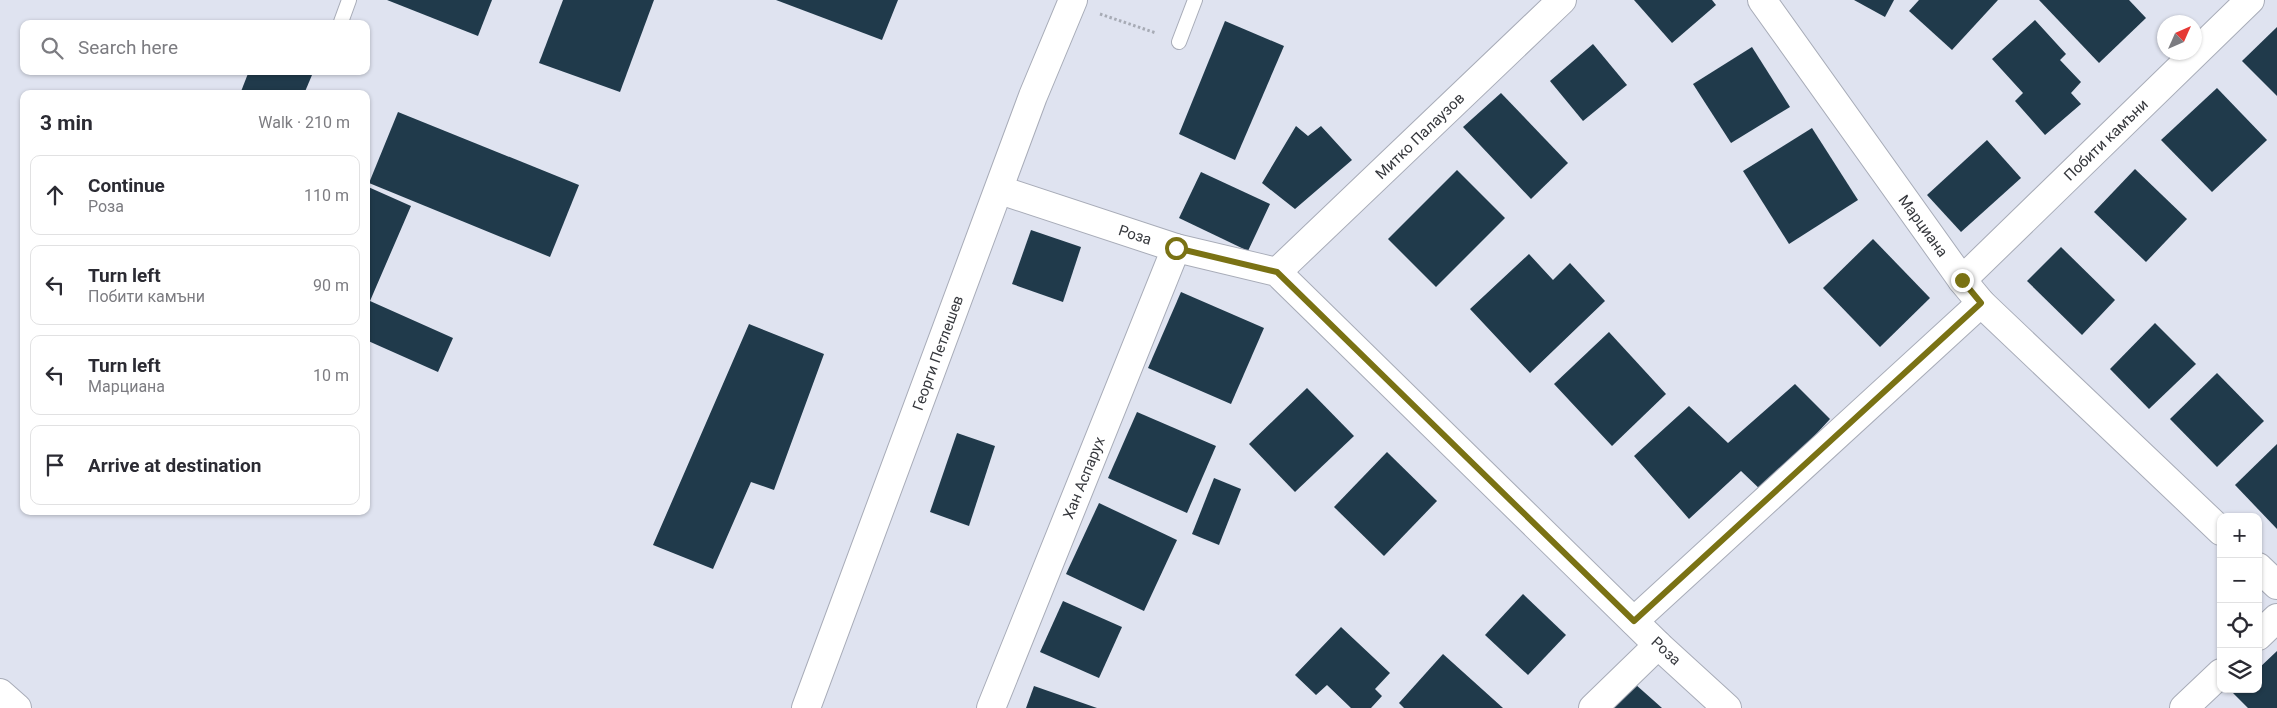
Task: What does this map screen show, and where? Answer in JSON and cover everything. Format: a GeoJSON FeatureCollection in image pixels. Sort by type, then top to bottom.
{"type":"FeatureCollection","features":[{"type":"Feature","properties":{"kind":"street","name":"Митко Палаузов"},"geometry":{"type":"LineString","coordinates":[[1277,272],[1562,0]]}},
{"type":"Feature","properties":{"kind":"street","name":"Марциана"},"geometry":{"type":"LineString","coordinates":[[1762,0],[1962,280],[1981,303],[2217,527]]}},
{"type":"Feature","properties":{"kind":"street","name":"Побити камъни"},"geometry":{"type":"LineString","coordinates":[[1962,280],[2250,0]]}},
{"type":"Feature","properties":{"kind":"street","name":"Георги Петлешев"},"geometry":{"type":"LineString","coordinates":[[806,708],[1000,190],[1033,96],[1072,2]]}},
{"type":"Feature","properties":{"kind":"street","name":"Роза"},"geometry":{"type":"LineString","coordinates":[[1000,190],[1176,248],[1277,272],[1658,645],[1727,708]]}},
{"type":"Feature","properties":{"kind":"street","name":"Хан Аспарух"},"geometry":{"type":"LineString","coordinates":[[991,708],[1176,248]]}},
{"type":"Feature","properties":{"kind":"street"},"geometry":{"type":"LineString","coordinates":[[1634,621],[1981,303]]}},
{"type":"Feature","properties":{"kind":"street"},"geometry":{"type":"LineString","coordinates":[[2262,571],[2277,585]]}},
{"type":"Feature","properties":{"kind":"street"},"geometry":{"type":"LineString","coordinates":[[2262,632],[2277,618]]}},
{"type":"Feature","properties":{"kind":"street"},"geometry":{"type":"LineString","coordinates":[[1594,708],[1658,645]]}},
{"type":"Feature","properties":{"kind":"street"},"geometry":{"type":"LineString","coordinates":[[2184,708],[2217,677]]}},
{"type":"Feature","properties":{"kind":"street"},"geometry":{"type":"LineString","coordinates":[[0,693],[17,708]]}},
{"type":"Feature","properties":{"kind":"lane"},"geometry":{"type":"LineString","coordinates":[[342,20],[349,0]]}},
{"type":"Feature","properties":{"kind":"lane"},"geometry":{"type":"LineString","coordinates":[[1179,42],[1195,0]]}},
{"type":"Feature","properties":{"kind":"path"},"geometry":{"type":"LineString","coordinates":[[1072,2],[1179,42]]}},
{"type":"Feature","properties":{"kind":"building"},"geometry":{"type":"Polygon","coordinates":[[[387,0],[492,0],[478,36],[387,0]]]}},
{"type":"Feature","properties":{"kind":"building"},"geometry":{"type":"Polygon","coordinates":[[[563,0],[654,0],[620,92],[539,63],[563,0]]]}},
{"type":"Feature","properties":{"kind":"building"},"geometry":{"type":"Polygon","coordinates":[[[776,0],[898,0],[882,40],[776,0]]]}},
{"type":"Feature","properties":{"kind":"building"},"geometry":{"type":"Polygon","coordinates":[[[1634,0],[1712,0],[1716,5],[1672,43],[1634,0]]]}},
{"type":"Feature","properties":{"kind":"building"},"geometry":{"type":"Polygon","coordinates":[[[1854,0],[1894,0],[1885,17],[1854,0]]]}},
{"type":"Feature","properties":{"kind":"building"},"geometry":{"type":"Polygon","coordinates":[[[1919,0],[1998,0],[1952,50],[1909,11],[1919,0]]]}},
{"type":"Feature","properties":{"kind":"building"},"geometry":{"type":"Polygon","coordinates":[[[2039,0],[2129,0],[2146,18],[2099,63],[2039,0]]]}},
{"type":"Feature","properties":{"kind":"building"},"geometry":{"type":"Polygon","coordinates":[[[2035,20],[2066,54],[2060,60],[2081,82],[2071,93],[2081,104],[2045,135],[2015,101],[2023,93],[1992,59],[2035,20]]]}},
{"type":"Feature","properties":{"kind":"building"},"geometry":{"type":"Polygon","coordinates":[[[1225,21],[1284,46],[1235,160],[1179,134],[1225,21]]]}},
{"type":"Feature","properties":{"kind":"building"},"geometry":{"type":"Polygon","coordinates":[[[2277,27],[2277,96],[2242,61],[2277,27]]]}},
{"type":"Feature","properties":{"kind":"building"},"geometry":{"type":"Polygon","coordinates":[[[1593,44],[1627,85],[1583,121],[1550,81],[1593,44]]]}},
{"type":"Feature","properties":{"kind":"building"},"geometry":{"type":"Polygon","coordinates":[[[1752,47],[1790,107],[1731,143],[1693,84],[1752,47]]]}},
{"type":"Feature","properties":{"kind":"building"},"geometry":{"type":"Polygon","coordinates":[[[247,75],[312,75],[306,90],[242,90],[247,75]]]}},
{"type":"Feature","properties":{"kind":"building"},"geometry":{"type":"Polygon","coordinates":[[[2217,88],[2267,140],[2212,192],[2161,140],[2217,88]]]}},
{"type":"Feature","properties":{"kind":"building"},"geometry":{"type":"Polygon","coordinates":[[[1501,93],[1568,163],[1531,199],[1463,127],[1501,93]]]}},
{"type":"Feature","properties":{"kind":"building"},"geometry":{"type":"Polygon","coordinates":[[[398,112],[579,185],[550,257],[370,183],[398,112]]]}},
{"type":"Feature","properties":{"kind":"building"},"geometry":{"type":"Polygon","coordinates":[[[1296,126],[1308,136],[1321,126],[1352,160],[1295,209],[1262,183],[1296,126]]]}},
{"type":"Feature","properties":{"kind":"building"},"geometry":{"type":"Polygon","coordinates":[[[1812,128],[1858,200],[1789,244],[1743,171],[1812,128]]]}},
{"type":"Feature","properties":{"kind":"building"},"geometry":{"type":"Polygon","coordinates":[[[1987,140],[2021,178],[1961,232],[1927,195],[1987,140]]]}},
{"type":"Feature","properties":{"kind":"building"},"geometry":{"type":"Polygon","coordinates":[[[2135,169],[2187,219],[2146,262],[2094,212],[2135,169]]]}},
{"type":"Feature","properties":{"kind":"building"},"geometry":{"type":"Polygon","coordinates":[[[1457,170],[1505,218],[1436,287],[1388,239],[1457,170]]]}},
{"type":"Feature","properties":{"kind":"building"},"geometry":{"type":"Polygon","coordinates":[[[1201,172],[1270,204],[1248,251],[1179,218],[1201,172]]]}},
{"type":"Feature","properties":{"kind":"building"},"geometry":{"type":"Polygon","coordinates":[[[370,188],[411,206],[370,301],[370,188]]]}},
{"type":"Feature","properties":{"kind":"building"},"geometry":{"type":"Polygon","coordinates":[[[1031,230],[1081,247],[1063,302],[1012,284],[1031,230]]]}},
{"type":"Feature","properties":{"kind":"building"},"geometry":{"type":"Polygon","coordinates":[[[1873,239],[1930,298],[1880,347],[1823,288],[1873,239]]]}},
{"type":"Feature","properties":{"kind":"building"},"geometry":{"type":"Polygon","coordinates":[[[2061,247],[2115,300],[2082,335],[2027,281],[2061,247]]]}},
{"type":"Feature","properties":{"kind":"building"},"geometry":{"type":"Polygon","coordinates":[[[1529,254],[1553,280],[1570,263],[1605,301],[1530,373],[1470,309],[1529,254]]]}},
{"type":"Feature","properties":{"kind":"building"},"geometry":{"type":"Polygon","coordinates":[[[1181,292],[1264,328],[1231,404],[1148,368],[1181,292]]]}},
{"type":"Feature","properties":{"kind":"building"},"geometry":{"type":"Polygon","coordinates":[[[370,301],[453,338],[438,372],[370,342],[370,301]]]}},
{"type":"Feature","properties":{"kind":"building"},"geometry":{"type":"Polygon","coordinates":[[[2155,323],[2196,364],[2149,409],[2110,369],[2155,323]]]}},
{"type":"Feature","properties":{"kind":"building"},"geometry":{"type":"Polygon","coordinates":[[[749,324],[824,354],[774,490],[751,482],[713,569],[653,545],[749,324]]]}},
{"type":"Feature","properties":{"kind":"building"},"geometry":{"type":"Polygon","coordinates":[[[1609,332],[1666,394],[1612,446],[1554,384],[1609,332]]]}},
{"type":"Feature","properties":{"kind":"building"},"geometry":{"type":"Polygon","coordinates":[[[2217,373],[2264,421],[2217,467],[2170,419],[2217,373]]]}},
{"type":"Feature","properties":{"kind":"building"},"geometry":{"type":"Polygon","coordinates":[[[1795,384],[1830,419],[1763,492],[1741,471],[1689,519],[1634,456],[1689,406],[1728,443],[1795,384]]]}},
{"type":"Feature","properties":{"kind":"building"},"geometry":{"type":"Polygon","coordinates":[[[1307,388],[1354,436],[1295,492],[1249,444],[1307,388]]]}},
{"type":"Feature","properties":{"kind":"building"},"geometry":{"type":"Polygon","coordinates":[[[1137,412],[1216,446],[1187,513],[1108,478],[1137,412]]]}},
{"type":"Feature","properties":{"kind":"building"},"geometry":{"type":"Polygon","coordinates":[[[957,433],[995,446],[969,526],[930,512],[957,433]]]}},
{"type":"Feature","properties":{"kind":"building"},"geometry":{"type":"Polygon","coordinates":[[[2277,444],[2277,529],[2262,513],[2235,485],[2277,444]]]}},
{"type":"Feature","properties":{"kind":"building"},"geometry":{"type":"Polygon","coordinates":[[[1387,452],[1437,501],[1384,556],[1334,507],[1387,452]]]}},
{"type":"Feature","properties":{"kind":"building"},"geometry":{"type":"Polygon","coordinates":[[[1214,478],[1241,489],[1219,545],[1192,534],[1214,478]]]}},
{"type":"Feature","properties":{"kind":"building"},"geometry":{"type":"Polygon","coordinates":[[[1099,503],[1177,540],[1144,611],[1066,574],[1099,503]]]}},
{"type":"Feature","properties":{"kind":"building"},"geometry":{"type":"Polygon","coordinates":[[[1523,594],[1566,635],[1528,675],[1485,635],[1523,594]]]}},
{"type":"Feature","properties":{"kind":"building"},"geometry":{"type":"Polygon","coordinates":[[[1063,601],[1122,627],[1099,678],[1040,652],[1063,601]]]}},
{"type":"Feature","properties":{"kind":"building"},"geometry":{"type":"Polygon","coordinates":[[[1341,627],[1390,673],[1375,689],[1382,696],[1371,708],[1351,708],[1327,685],[1316,695],[1295,675],[1341,627]]]}},
{"type":"Feature","properties":{"kind":"building"},"geometry":{"type":"Polygon","coordinates":[[[2277,651],[2277,708],[2248,708],[2233,693],[2262,693],[2262,665],[2277,651]]]}},
{"type":"Feature","properties":{"kind":"building"},"geometry":{"type":"Polygon","coordinates":[[[1443,654],[1503,708],[1404,708],[1399,703],[1443,654]]]}},
{"type":"Feature","properties":{"kind":"building"},"geometry":{"type":"Polygon","coordinates":[[[1635,684],[1662,708],[1613,708],[1635,684]]]}},
{"type":"Feature","properties":{"kind":"building"},"geometry":{"type":"Polygon","coordinates":[[[1034,686],[1097,708],[1026,708],[1034,686]]]}},
{"type":"Feature","properties":{"kind":"route"},"geometry":{"type":"LineString","coordinates":[[1176,248],[1277,272],[1634,621],[1981,303],[1962,280]]}}]}
